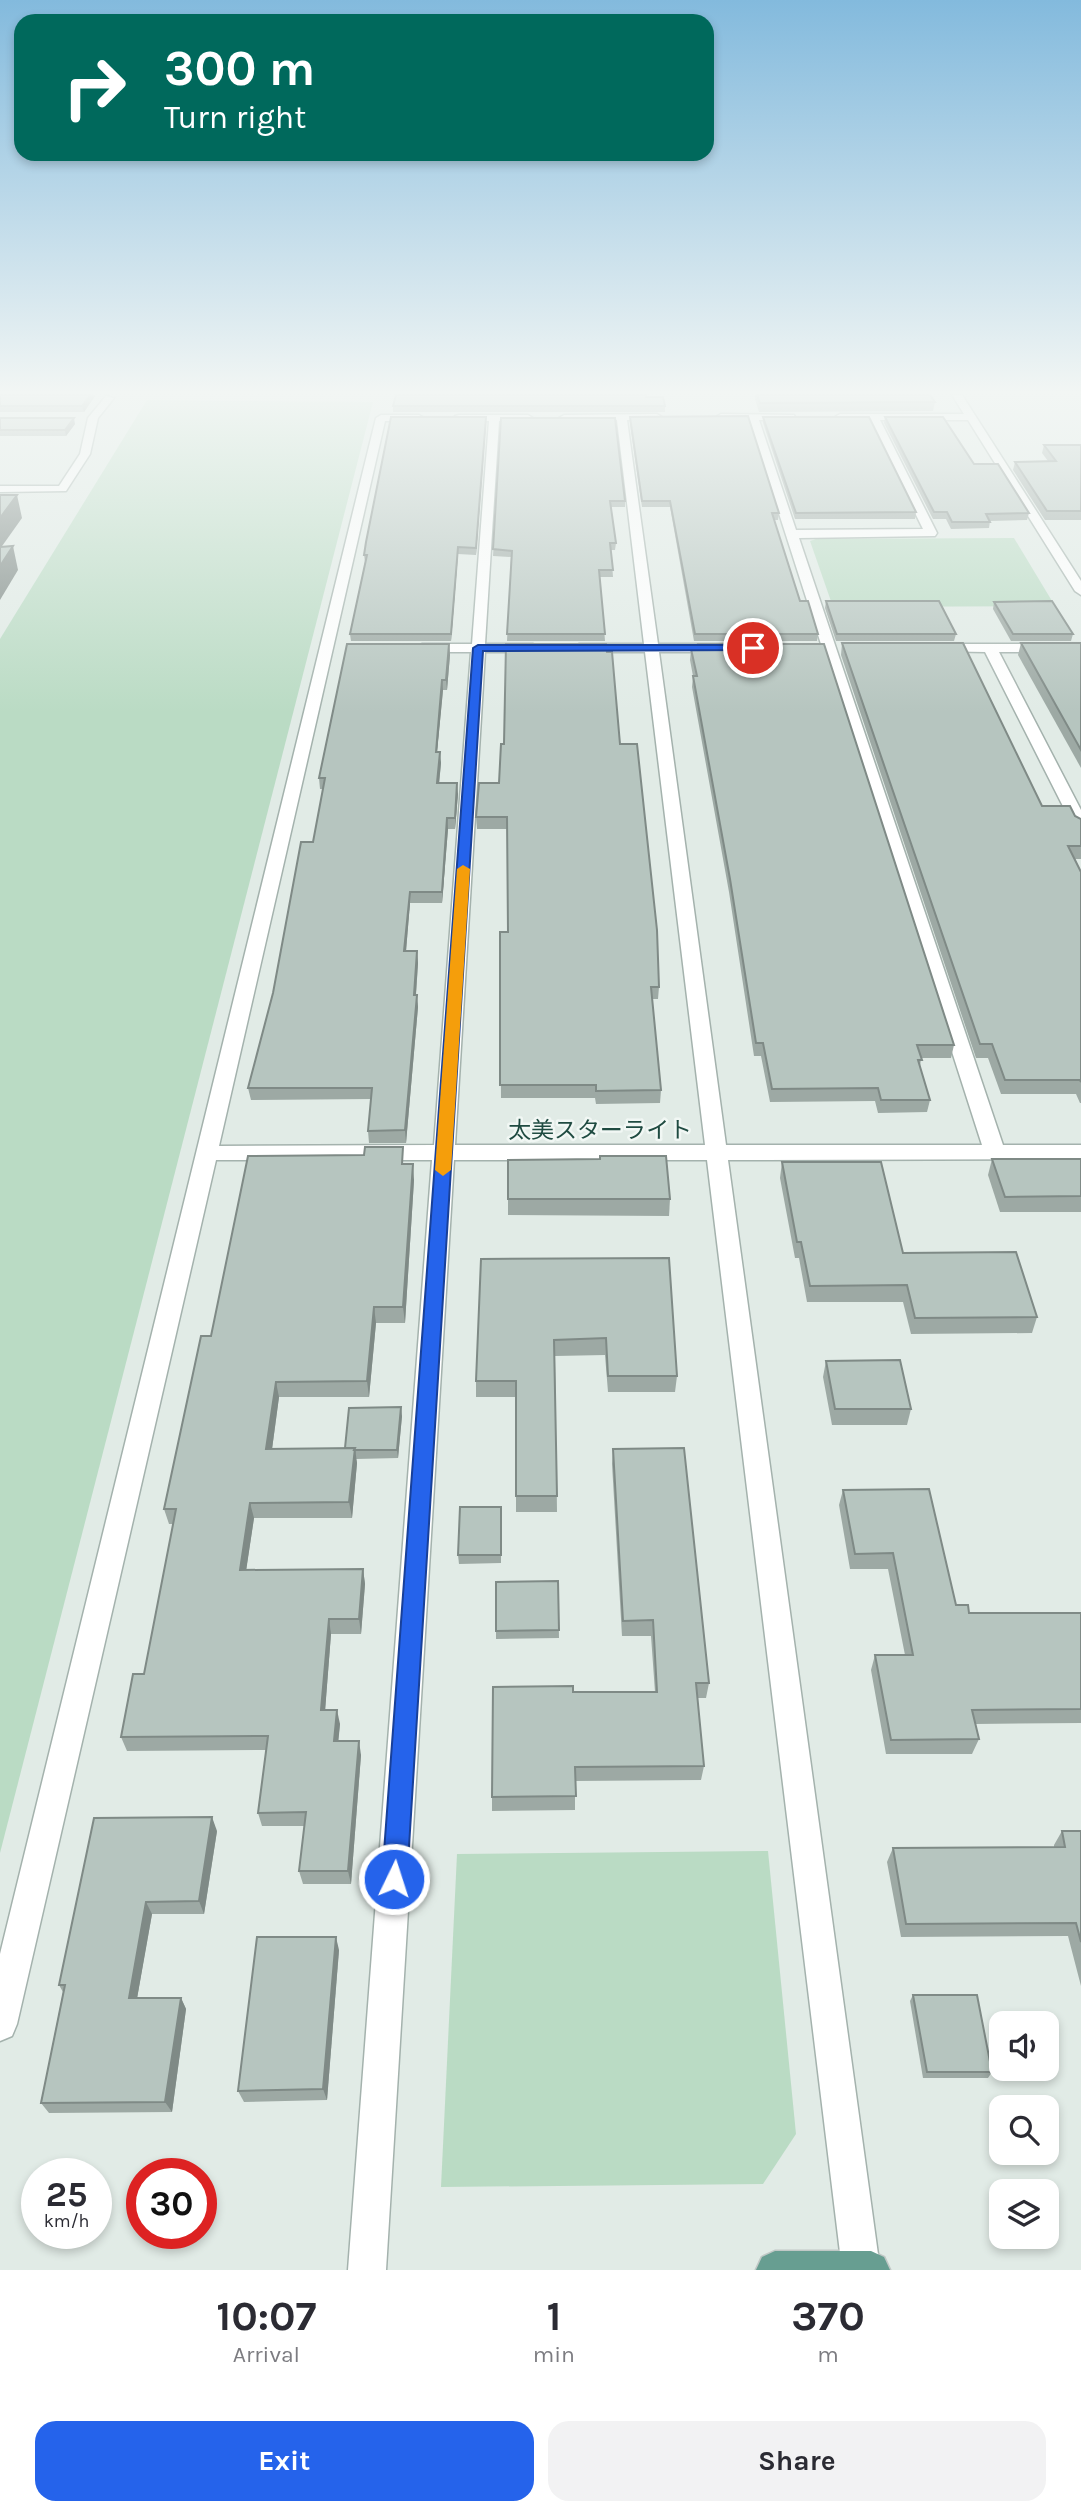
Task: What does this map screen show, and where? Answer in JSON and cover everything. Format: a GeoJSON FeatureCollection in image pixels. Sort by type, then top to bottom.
{"type":"FeatureCollection","features":[{"type":"Feature","properties":{"kind":"main road"},"geometry":{"type":"LineString","coordinates":[[775,2270],[871,2270]]}},
{"type":"Feature","properties":{"kind":"street"},"geometry":{"type":"LineString","coordinates":[[0,2024],[206,1153],[334,648],[364,501]]}},
{"type":"Feature","properties":{"kind":"street"},"geometry":{"type":"LineString","coordinates":[[367,2270],[488,501]]}},
{"type":"Feature","properties":{"kind":"street"},"geometry":{"type":"LineString","coordinates":[[633,501],[861,2269]]}},
{"type":"Feature","properties":{"kind":"street"},"geometry":{"type":"LineString","coordinates":[[781,501],[995,1152]]}},
{"type":"Feature","properties":{"kind":"street"},"geometry":{"type":"LineString","coordinates":[[792,534],[931,533],[915,501]]}},
{"type":"Feature","properties":{"kind":"street"},"geometry":{"type":"LineString","coordinates":[[1024,501],[1081,591]]}},
{"type":"Feature","properties":{"kind":"street"},"geometry":{"type":"LineString","coordinates":[[410,648],[734,648]]}},
{"type":"Feature","properties":{"kind":"street"},"geometry":{"type":"LineString","coordinates":[[923,648],[1081,648]]}},
{"type":"Feature","properties":{"kind":"street"},"geometry":{"type":"LineString","coordinates":[[990,648],[1081,826]]}},
{"type":"Feature","properties":{"kind":"street"},"geometry":{"type":"LineString","coordinates":[[206,1153],[1081,1152]]}},
{"type":"Feature","properties":{"kind":"green space"},"geometry":{"type":"Polygon","coordinates":[[[85,501],[348,501],[0,1853],[0,639],[85,501]]]}},
{"type":"Feature","properties":{"kind":"green space"},"geometry":{"type":"Polygon","coordinates":[[[1014,538],[1055,606],[833,607],[810,541],[816,539],[1014,538]]]}},
{"type":"Feature","properties":{"kind":"green space"},"geometry":{"type":"Polygon","coordinates":[[[768,1851],[796,2134],[763,2184],[441,2187],[457,1854],[768,1851]]]}},
{"type":"Feature","properties":{"kind":"building"},"geometry":{"type":"Polygon","coordinates":[[[0,501],[13,501],[0,518],[0,501]]]}},
{"type":"Feature","properties":{"kind":"building"},"geometry":{"type":"Polygon","coordinates":[[[374,501],[480,501],[476,548],[458,547],[451,634],[350,634],[367,555],[364,555],[374,501]]]}},
{"type":"Feature","properties":{"kind":"building"},"geometry":{"type":"Polygon","coordinates":[[[496,501],[625,501],[610,501],[616,543],[610,543],[613,570],[599,570],[605,634],[507,634],[512,551],[493,549],[496,501]]]}},
{"type":"Feature","properties":{"kind":"building"},"geometry":{"type":"Polygon","coordinates":[[[642,501],[775,501],[779,513],[772,513],[800,601],[808,601],[818,634],[695,634],[670,501],[642,501]]]}},
{"type":"Feature","properties":{"kind":"building"},"geometry":{"type":"Polygon","coordinates":[[[792,501],[911,501],[916,512],[796,513],[792,501]]]}},
{"type":"Feature","properties":{"kind":"building"},"geometry":{"type":"Polygon","coordinates":[[[928,501],[1021,501],[1029,513],[986,514],[990,522],[952,522],[947,512],[934,512],[928,501]]]}},
{"type":"Feature","properties":{"kind":"building"},"geometry":{"type":"Polygon","coordinates":[[[1040,501],[1081,501],[1081,511],[1047,511],[1040,501]]]}},
{"type":"Feature","properties":{"kind":"building"},"geometry":{"type":"Polygon","coordinates":[[[13,546],[0,566],[0,547],[13,546]]]}},
{"type":"Feature","properties":{"kind":"building"},"geometry":{"type":"Polygon","coordinates":[[[826,601],[939,601],[956,634],[837,634],[826,601]]]}},
{"type":"Feature","properties":{"kind":"building"},"geometry":{"type":"Polygon","coordinates":[[[1052,601],[1073,634],[1013,634],[994,602],[1052,601]]]}},
{"type":"Feature","properties":{"kind":"building"},"geometry":{"type":"Polygon","coordinates":[[[842,643],[963,643],[1042,806],[1070,806],[1075,816],[1081,819],[1081,846],[1068,846],[1081,872],[1081,1082],[1005,1080],[992,1044],[980,1044],[842,643]]]}},
{"type":"Feature","properties":{"kind":"building"},"geometry":{"type":"Polygon","coordinates":[[[1021,643],[1081,643],[1081,750],[1021,643]]]}},
{"type":"Feature","properties":{"kind":"building"},"geometry":{"type":"Polygon","coordinates":[[[347,644],[449,644],[446,680],[442,680],[436,752],[440,752],[437,783],[457,783],[455,818],[447,818],[442,892],[410,892],[404,951],[417,951],[414,995],[417,995],[405,1130],[368,1131],[372,1088],[248,1088],[273,993],[301,842],[313,842],[325,778],[319,778],[347,644]]]}},
{"type":"Feature","properties":{"kind":"building"},"geometry":{"type":"Polygon","coordinates":[[[506,644],[606,644],[607,652],[612,652],[620,744],[637,744],[657,930],[659,987],[651,987],[661,1090],[596,1091],[596,1085],[500,1085],[500,932],[508,932],[507,817],[476,817],[479,783],[499,783],[501,744],[504,744],[506,644]]]}},
{"type":"Feature","properties":{"kind":"building"},"geometry":{"type":"Polygon","coordinates":[[[698,644],[824,644],[954,1045],[917,1045],[922,1060],[918,1060],[930,1100],[881,1100],[878,1088],[772,1089],[763,1043],[756,1043],[730,879],[693,676],[697,676],[691,649],[699,649],[698,644]]]}},
{"type":"Feature","properties":{"kind":"building"},"geometry":{"type":"Polygon","coordinates":[[[365,1147],[403,1147],[402,1164],[413,1164],[403,1307],[374,1307],[367,1381],[276,1382],[266,1449],[355,1448],[349,1502],[250,1503],[240,1570],[363,1569],[359,1619],[329,1619],[321,1710],[337,1710],[334,1741],[359,1741],[348,1871],[299,1871],[306,1812],[258,1813],[268,1736],[121,1737],[133,1674],[144,1674],[176,1509],[164,1509],[201,1336],[211,1336],[248,1156],[364,1155],[365,1147]]]}},
{"type":"Feature","properties":{"kind":"building"},"geometry":{"type":"Polygon","coordinates":[[[600,1156],[666,1156],[670,1199],[508,1199],[508,1160],[600,1159],[600,1156]]]}},
{"type":"Feature","properties":{"kind":"building"},"geometry":{"type":"Polygon","coordinates":[[[992,1159],[1081,1159],[1081,1196],[1005,1197],[992,1159]]]}},
{"type":"Feature","properties":{"kind":"building"},"geometry":{"type":"Polygon","coordinates":[[[782,1162],[881,1162],[903,1253],[1016,1252],[1037,1317],[915,1318],[907,1285],[810,1286],[801,1242],[797,1242],[782,1162]]]}},
{"type":"Feature","properties":{"kind":"building"},"geometry":{"type":"Polygon","coordinates":[[[669,1258],[677,1376],[608,1376],[606,1338],[554,1340],[557,1496],[516,1496],[516,1381],[476,1381],[481,1259],[669,1258]]]}},
{"type":"Feature","properties":{"kind":"building"},"geometry":{"type":"Polygon","coordinates":[[[900,1360],[911,1409],[835,1409],[826,1361],[900,1360]]]}},
{"type":"Feature","properties":{"kind":"building"},"geometry":{"type":"Polygon","coordinates":[[[401,1407],[397,1450],[345,1448],[349,1408],[401,1407]]]}},
{"type":"Feature","properties":{"kind":"building"},"geometry":{"type":"Polygon","coordinates":[[[684,1448],[709,1683],[696,1683],[704,1766],[575,1767],[576,1796],[492,1797],[493,1687],[573,1686],[573,1692],[657,1692],[653,1620],[623,1621],[613,1449],[684,1448]]]}},
{"type":"Feature","properties":{"kind":"building"},"geometry":{"type":"Polygon","coordinates":[[[929,1489],[956,1605],[968,1605],[969,1613],[1081,1613],[1081,1709],[972,1710],[979,1739],[891,1740],[875,1655],[913,1655],[893,1553],[855,1554],[843,1490],[929,1489]]]}},
{"type":"Feature","properties":{"kind":"building"},"geometry":{"type":"Polygon","coordinates":[[[460,1507],[501,1507],[501,1555],[458,1555],[460,1507]]]}},
{"type":"Feature","properties":{"kind":"building"},"geometry":{"type":"Polygon","coordinates":[[[558,1581],[559,1630],[496,1631],[496,1582],[558,1581]]]}},
{"type":"Feature","properties":{"kind":"building"},"geometry":{"type":"Polygon","coordinates":[[[212,1817],[199,1901],[146,1902],[129,1998],[181,1998],[165,2102],[41,2103],[65,1985],[59,1985],[94,1818],[212,1817]]]}},
{"type":"Feature","properties":{"kind":"building"},"geometry":{"type":"Polygon","coordinates":[[[1062,1831],[1081,1831],[1081,1942],[1076,1923],[906,1924],[893,1848],[1065,1847],[1062,1831]]]}},
{"type":"Feature","properties":{"kind":"building"},"geometry":{"type":"Polygon","coordinates":[[[257,1937],[336,1937],[323,2089],[238,2091],[257,1937]]]}},
{"type":"Feature","properties":{"kind":"building"},"geometry":{"type":"Polygon","coordinates":[[[913,1995],[977,1995],[989,2057],[989,2072],[927,2072],[913,1995]]]}},
{"type":"Feature","properties":{"kind":"slow traffic"},"geometry":{"type":"LineString","coordinates":[[443,1170],[463,869]]}},
{"type":"Feature","properties":{"kind":"district","name":"太美スターライト"},"geometry":{"type":"Point","coordinates":[600,1130]}},
{"type":"Feature","properties":{"kind":"route"},"geometry":{"type":"LineString","coordinates":[[394,1879],[478,648],[753,648]]}}]}
